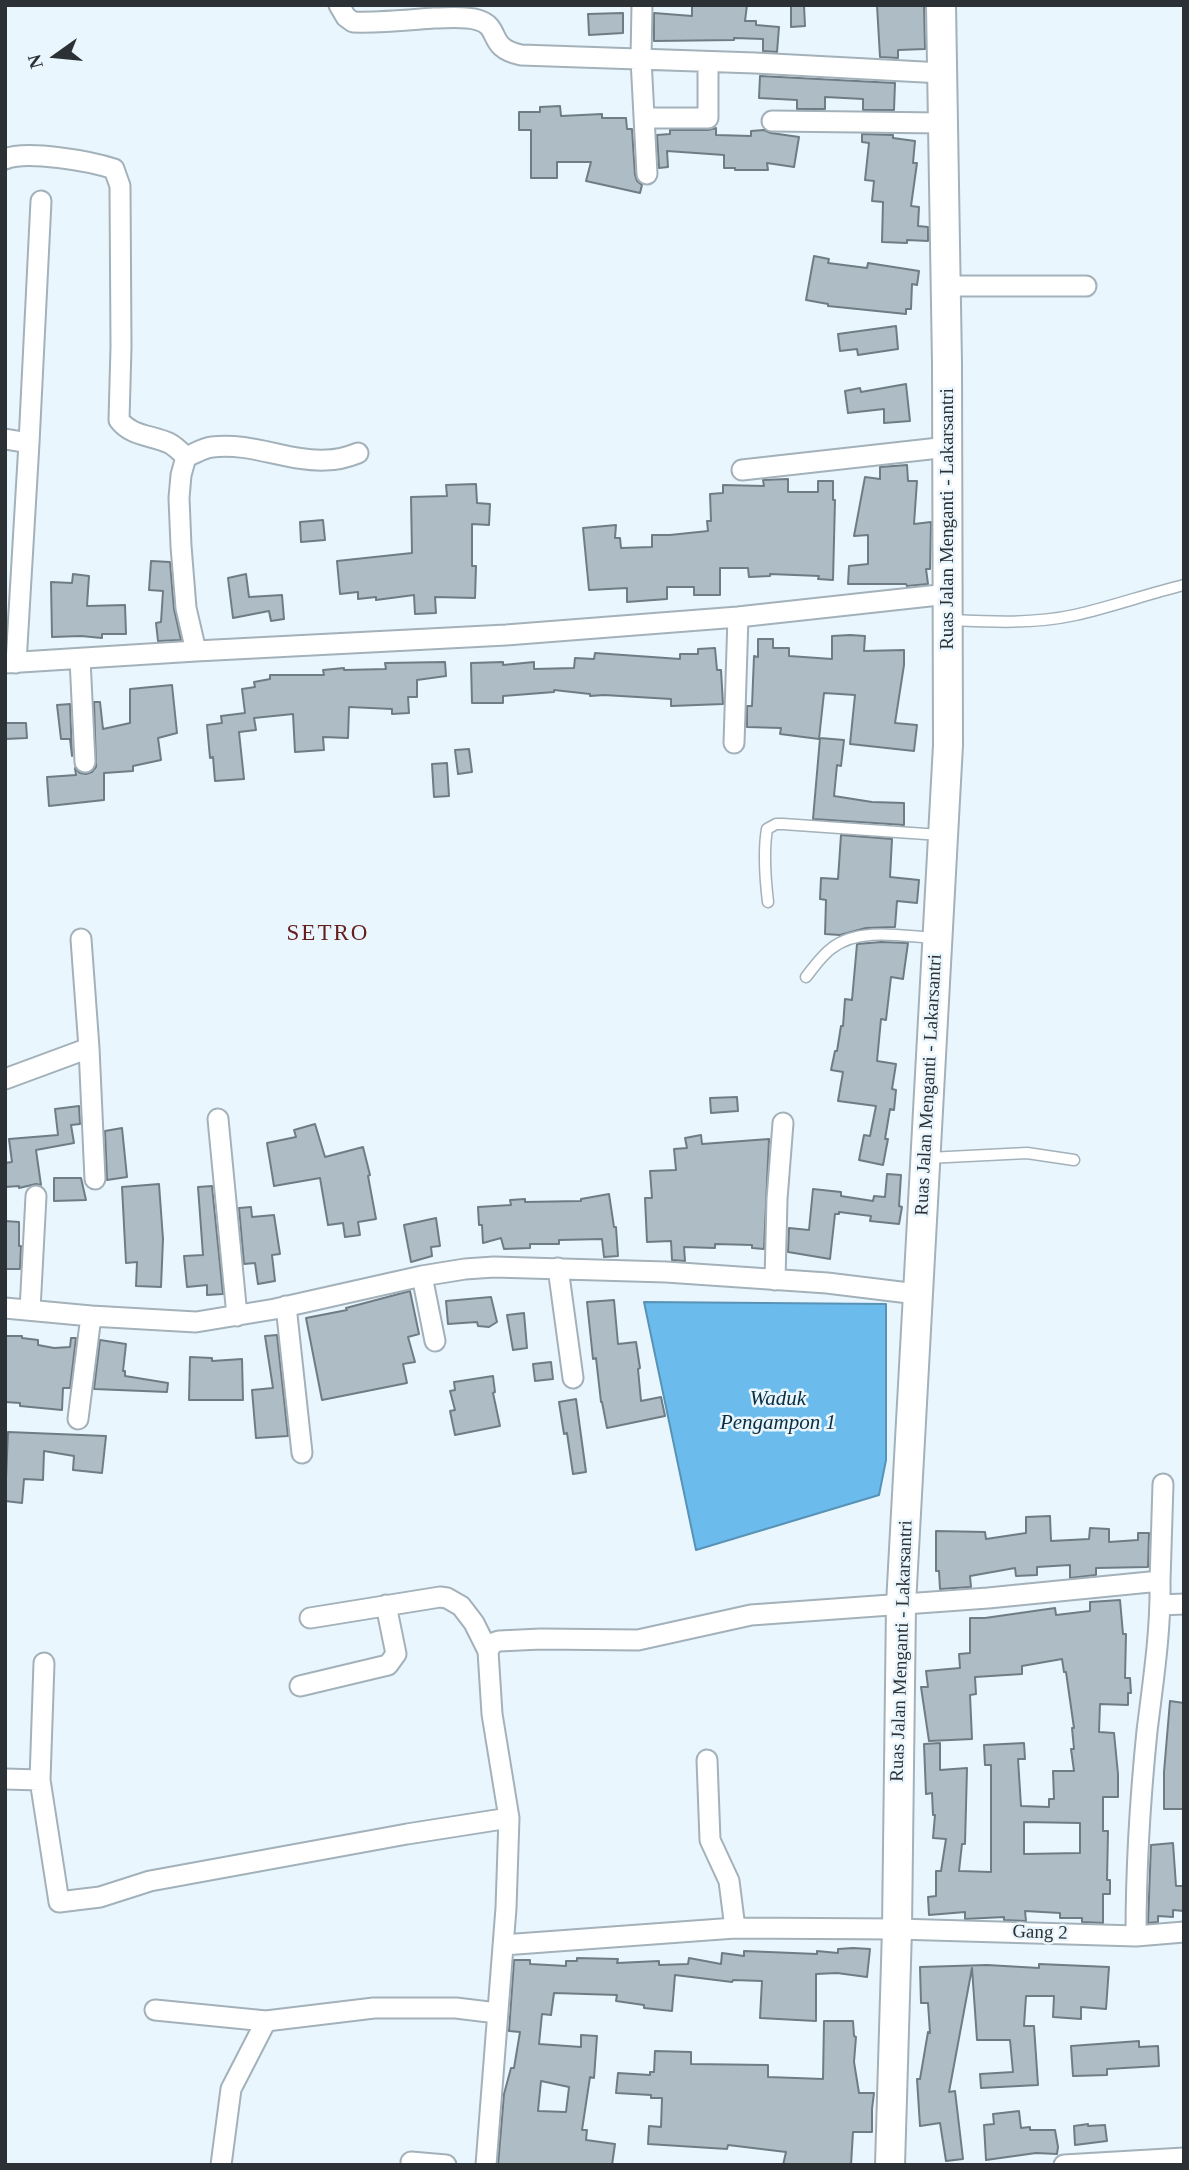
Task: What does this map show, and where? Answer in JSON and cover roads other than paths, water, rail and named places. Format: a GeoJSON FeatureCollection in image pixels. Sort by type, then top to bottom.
{"type":"FeatureCollection","features":[{"type":"Feature","properties":{"kind":"main road","name":"Ruas Jalan Menganti - Lakarsantri"},"geometry":{"type":"LineString","coordinates":[[890,2165],[897,1929],[901,1604],[948,745],[948,447],[941,5]]}},
{"type":"Feature","properties":{"kind":"street"},"geometry":{"type":"LineString","coordinates":[[339,5],[345,17],[353,22],[462,17],[480,20],[489,26],[499,46],[507,52],[521,55],[942,73]]}},
{"type":"Feature","properties":{"kind":"street"},"geometry":{"type":"LineString","coordinates":[[642,5],[641,59],[647,174]]}},
{"type":"Feature","properties":{"kind":"street"},"geometry":{"type":"LineString","coordinates":[[645,118],[708,118],[708,61]]}},
{"type":"Feature","properties":{"kind":"street"},"geometry":{"type":"LineString","coordinates":[[772,121],[943,123]]}},
{"type":"Feature","properties":{"kind":"street"},"geometry":{"type":"LineString","coordinates":[[5,159],[19,155],[45,156],[100,164],[114,169],[120,186],[119,419],[125,428],[171,444],[186,457]]}},
{"type":"Feature","properties":{"kind":"street"},"geometry":{"type":"LineString","coordinates":[[41,201],[29,443],[10,663],[506,635],[738,617],[948,607]]}},
{"type":"Feature","properties":{"kind":"street"},"geometry":{"type":"LineString","coordinates":[[946,286],[1086,286]]}},
{"type":"Feature","properties":{"kind":"street"},"geometry":{"type":"LineString","coordinates":[[5,439],[29,443]]}},
{"type":"Feature","properties":{"kind":"street"},"geometry":{"type":"LineString","coordinates":[[186,457],[208,447],[224,446],[255,448],[306,459],[325,460],[358,453]]}},
{"type":"Feature","properties":{"kind":"street"},"geometry":{"type":"LineString","coordinates":[[743,470],[948,447]]}},
{"type":"Feature","properties":{"kind":"street"},"geometry":{"type":"LineString","coordinates":[[186,457],[179,498],[181,546],[186,608],[196,651]]}},
{"type":"Feature","properties":{"kind":"street"},"geometry":{"type":"LineString","coordinates":[[734,743],[738,617]]}},
{"type":"Feature","properties":{"kind":"street"},"geometry":{"type":"LineString","coordinates":[[80,659],[85,762]]}},
{"type":"Feature","properties":{"kind":"street"},"geometry":{"type":"LineString","coordinates":[[81,939],[95,1179]]}},
{"type":"Feature","properties":{"kind":"street"},"geometry":{"type":"LineString","coordinates":[[5,1079],[89,1048]]}},
{"type":"Feature","properties":{"kind":"street"},"geometry":{"type":"LineString","coordinates":[[218,1119],[237,1316]]}},
{"type":"Feature","properties":{"kind":"street"},"geometry":{"type":"LineString","coordinates":[[775,1280],[777,1199],[783,1123]]}},
{"type":"Feature","properties":{"kind":"street"},"geometry":{"type":"LineString","coordinates":[[30,1310],[36,1196]]}},
{"type":"Feature","properties":{"kind":"street"},"geometry":{"type":"LineString","coordinates":[[5,1308],[195,1322],[237,1316],[422,1276],[494,1267],[666,1272],[827,1283],[917,1294]]}},
{"type":"Feature","properties":{"kind":"street"},"geometry":{"type":"LineString","coordinates":[[558,1269],[573,1378]]}},
{"type":"Feature","properties":{"kind":"street"},"geometry":{"type":"LineString","coordinates":[[422,1276],[435,1341]]}},
{"type":"Feature","properties":{"kind":"street"},"geometry":{"type":"LineString","coordinates":[[286,1306],[302,1453]]}},
{"type":"Feature","properties":{"kind":"street"},"geometry":{"type":"LineString","coordinates":[[78,1419],[91,1316]]}},
{"type":"Feature","properties":{"kind":"street"},"geometry":{"type":"LineString","coordinates":[[1136,1936],[1138,1817],[1160,1605],[1163,1484]]}},
{"type":"Feature","properties":{"kind":"street"},"geometry":{"type":"LineString","coordinates":[[488,1651],[492,1643],[499,1641],[638,1640],[751,1615],[988,1598],[1160,1581]]}},
{"type":"Feature","properties":{"kind":"street"},"geometry":{"type":"LineString","coordinates":[[310,1618],[434,1597],[447,1598],[461,1606],[474,1623],[488,1651],[492,1714],[509,1818],[503,1944],[486,2165]]}},
{"type":"Feature","properties":{"kind":"street"},"geometry":{"type":"LineString","coordinates":[[1160,1605],[1184,1604]]}},
{"type":"Feature","properties":{"kind":"street"},"geometry":{"type":"LineString","coordinates":[[300,1686],[387,1665],[396,1654],[386,1605]]}},
{"type":"Feature","properties":{"kind":"street"},"geometry":{"type":"LineString","coordinates":[[44,1663],[40,1780],[59,1902],[100,1897],[150,1881],[509,1818]]}},
{"type":"Feature","properties":{"kind":"street"},"geometry":{"type":"LineString","coordinates":[[707,1760],[710,1840],[729,1881],[735,1928]]}},
{"type":"Feature","properties":{"kind":"street"},"geometry":{"type":"LineString","coordinates":[[5,1779],[40,1780]]}},
{"type":"Feature","properties":{"kind":"street","name":"Gang 2"},"geometry":{"type":"LineString","coordinates":[[503,1944],[735,1928],[897,1929],[1136,1936],[1184,1933]]}},
{"type":"Feature","properties":{"kind":"street"},"geometry":{"type":"LineString","coordinates":[[155,2010],[266,2021],[374,2008],[456,2008],[497,2013]]}},
{"type":"Feature","properties":{"kind":"street"},"geometry":{"type":"LineString","coordinates":[[222,2165],[231,2090],[266,2021]]}},
{"type":"Feature","properties":{"kind":"street"},"geometry":{"type":"LineString","coordinates":[[1064,2165],[1184,2158]]}},
{"type":"Feature","properties":{"kind":"street"},"geometry":{"type":"LineString","coordinates":[[411,2162],[446,2165]]}},
{"type":"Feature","properties":{"kind":"lane"},"geometry":{"type":"LineString","coordinates":[[948,607],[1002,623],[1041,620],[1074,615],[1184,586]]}},
{"type":"Feature","properties":{"kind":"lane"},"geometry":{"type":"LineString","coordinates":[[768,902],[765,844],[767,829],[776,824],[944,835]]}},
{"type":"Feature","properties":{"kind":"lane"},"geometry":{"type":"LineString","coordinates":[[806,977],[830,948],[845,940],[883,935],[937,938]]}},
{"type":"Feature","properties":{"kind":"lane"},"geometry":{"type":"LineString","coordinates":[[925,1158],[1027,1153],[1074,1160]]}},
{"type":"Feature","properties":{"kind":"water","name":"Waduk Pengampon 1"},"geometry":{"type":"Polygon","coordinates":[[[644,1302],[886,1304],[886,1460],[879,1495],[696,1550],[644,1302]]]}},
{"type":"Feature","properties":{"kind":"district","name":"SETRO"},"geometry":{"type":"Point","coordinates":[328,934]}}]}
